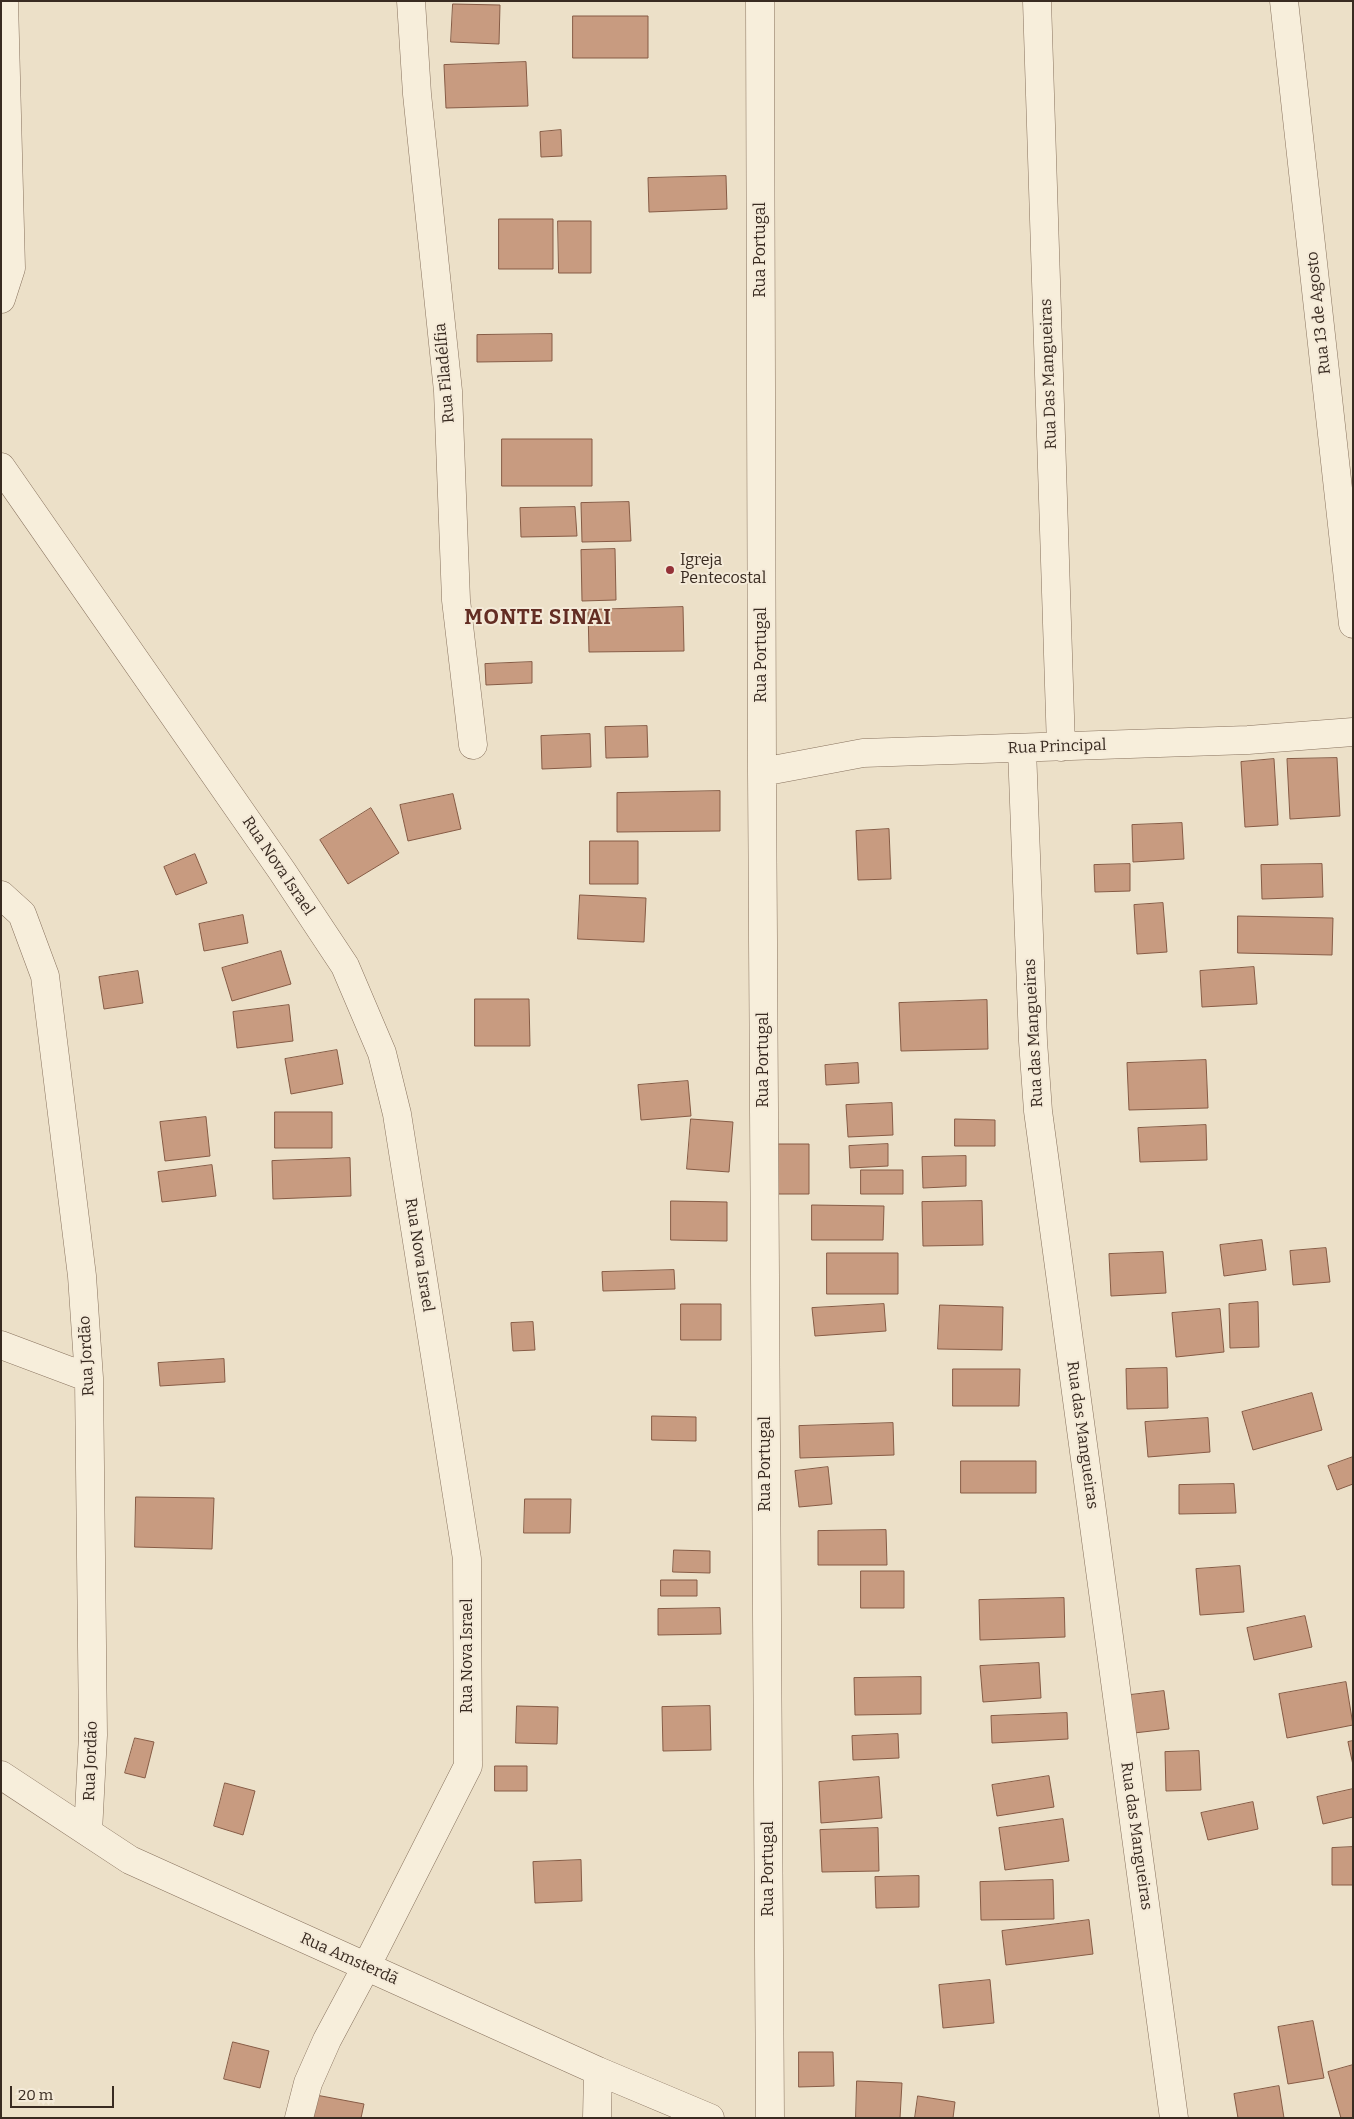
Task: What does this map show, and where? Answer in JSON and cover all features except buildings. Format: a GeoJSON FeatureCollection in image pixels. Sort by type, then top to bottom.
{"type":"FeatureCollection","features":[{"type":"Feature","properties":{"kind":"street"},"geometry":{"type":"LineString","coordinates":[[1,299],[11,268],[4,1]]}},
{"type":"Feature","properties":{"kind":"street","name":"Rua Filadélfia"},"geometry":{"type":"LineString","coordinates":[[411,1],[418,94],[448,391],[456,600],[473,745]]}},
{"type":"Feature","properties":{"kind":"street","name":"Rua Portugal"},"geometry":{"type":"LineString","coordinates":[[760,1],[762,772],[770,2118]]}},
{"type":"Feature","properties":{"kind":"street","name":"Rua Das Mangueiras"},"geometry":{"type":"LineString","coordinates":[[1037,1],[1061,747]]}},
{"type":"Feature","properties":{"kind":"street","name":"Rua 13 de Agosto"},"geometry":{"type":"LineString","coordinates":[[1284,1],[1353,624]]}},
{"type":"Feature","properties":{"kind":"street","name":"Rua Nova Israel"},"geometry":{"type":"LineString","coordinates":[[1,468],[282,871],[340,958],[382,1053],[397,1114],[468,1559],[468,1766],[327,2040],[308,2083],[299,2118]]}},
{"type":"Feature","properties":{"kind":"street","name":"Rua Principal"},"geometry":{"type":"LineString","coordinates":[[762,772],[864,753],[1248,740],[1353,732]]}},
{"type":"Feature","properties":{"kind":"street","name":"Rua das Mangueiras"},"geometry":{"type":"LineString","coordinates":[[1022,749],[1033,1041],[1038,1111],[1174,2118]]}},
{"type":"Feature","properties":{"kind":"street","name":"Rua Jordão"},"geometry":{"type":"LineString","coordinates":[[1,895],[22,914],[45,976],[82,1276],[89,1378],[92,1735],[88,1832]]}},
{"type":"Feature","properties":{"kind":"street"},"geometry":{"type":"LineString","coordinates":[[1,1345],[89,1378]]}},
{"type":"Feature","properties":{"kind":"street","name":"Rua Amsterdã"},"geometry":{"type":"LineString","coordinates":[[1,1775],[130,1860],[366,1967],[710,2118]]}},
{"type":"Feature","properties":{"kind":"street"},"geometry":{"type":"LineString","coordinates":[[598,2070],[598,2118]]}},
{"type":"Feature","properties":{"kind":"place","name":"Igreja Pentecostal"},"geometry":{"type":"Point","coordinates":[670,570]}},
{"type":"Feature","properties":{"kind":"district","name":"MONTE SINAI"},"geometry":{"type":"Point","coordinates":[538,618]}}]}
